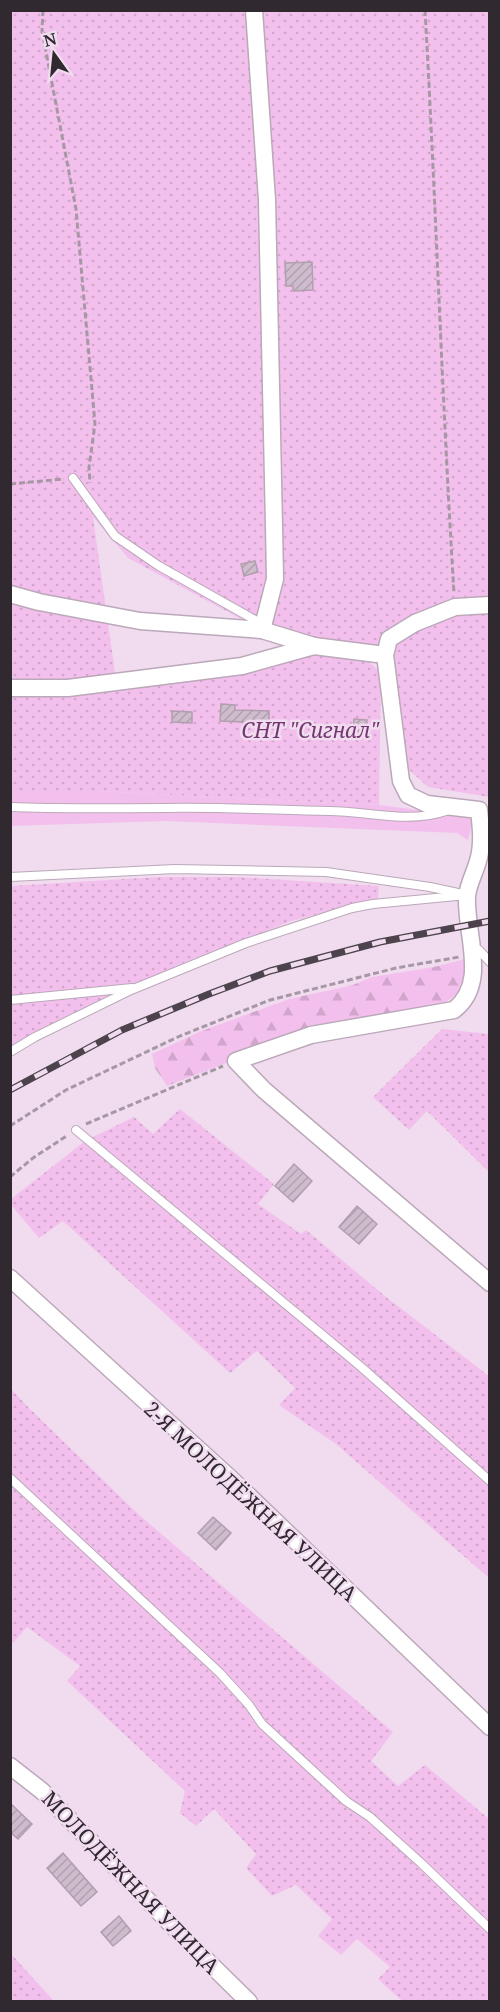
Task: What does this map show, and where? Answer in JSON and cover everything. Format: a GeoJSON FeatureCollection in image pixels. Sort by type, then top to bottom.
{"type":"FeatureCollection","features":[{"type":"Feature","properties":{"kind":"street"},"geometry":{"type":"LineString","coordinates":[[254,10],[267,200],[275,579],[262,630]]}},
{"type":"Feature","properties":{"kind":"street"},"geometry":{"type":"LineString","coordinates":[[10,594],[39,602],[140,621],[262,630],[314,646],[385,655]]}},
{"type":"Feature","properties":{"kind":"street"},"geometry":{"type":"LineString","coordinates":[[489,605],[455,607],[415,623],[389,639],[385,655],[401,781],[408,795],[427,804],[484,811],[479,860],[467,895],[475,948],[474,974],[463,1003],[454,1010],[311,1035],[236,1061],[264,1089],[489,1283]]}},
{"type":"Feature","properties":{"kind":"street"},"geometry":{"type":"LineString","coordinates":[[10,688],[68,688],[242,666],[314,646]]}},
{"type":"Feature","properties":{"kind":"street","name":"2-Я МОЛОДЁЖНАЯ УЛИЦА"},"geometry":{"type":"LineString","coordinates":[[10,1278],[231,1479],[489,1727]]}},
{"type":"Feature","properties":{"kind":"street","name":"МОЛОДЁЖНАЯ УЛИЦА"},"geometry":{"type":"LineString","coordinates":[[10,1766],[42,1791],[191,1945],[249,2001]]}},
{"type":"Feature","properties":{"kind":"lane"},"geometry":{"type":"LineString","coordinates":[[73,478],[116,536],[159,566],[255,620],[262,630]]}},
{"type":"Feature","properties":{"kind":"lane"},"geometry":{"type":"LineString","coordinates":[[10,807],[77,810],[167,808],[336,811],[401,818],[435,815],[455,807]]}},
{"type":"Feature","properties":{"kind":"lane"},"geometry":{"type":"LineString","coordinates":[[10,877],[175,869],[326,872],[430,887],[467,895]]}},
{"type":"Feature","properties":{"kind":"lane"},"geometry":{"type":"LineString","coordinates":[[10,1052],[35,1037],[139,987],[246,943],[352,908],[467,895]]}},
{"type":"Feature","properties":{"kind":"lane"},"geometry":{"type":"LineString","coordinates":[[475,948],[489,962]]}},
{"type":"Feature","properties":{"kind":"lane"},"geometry":{"type":"LineString","coordinates":[[10,1000],[139,987]]}},
{"type":"Feature","properties":{"kind":"lane"},"geometry":{"type":"LineString","coordinates":[[76,1130],[360,1366],[489,1481]]}},
{"type":"Feature","properties":{"kind":"lane"},"geometry":{"type":"LineString","coordinates":[[10,1478],[220,1673],[249,1705],[262,1724],[346,1801],[370,1817],[489,1929]]}},
{"type":"Feature","properties":{"kind":"path"},"geometry":{"type":"LineString","coordinates":[[42,10],[44,42],[76,209],[95,424],[89,466],[91,503]]}},
{"type":"Feature","properties":{"kind":"path"},"geometry":{"type":"LineString","coordinates":[[426,10],[442,404],[455,607]]}},
{"type":"Feature","properties":{"kind":"path"},"geometry":{"type":"LineString","coordinates":[[10,483],[73,478]]}},
{"type":"Feature","properties":{"kind":"path"},"geometry":{"type":"LineString","coordinates":[[10,1126],[66,1090],[180,1036],[270,1000],[396,968],[454,960],[475,948]]}},
{"type":"Feature","properties":{"kind":"path"},"geometry":{"type":"LineString","coordinates":[[10,1177],[33,1158],[89,1121],[236,1061]]}},
{"type":"Feature","properties":{"kind":"green space"},"geometry":{"type":"Polygon","coordinates":[[[11,11],[489,11],[489,797],[428,787],[406,767],[393,648],[320,643],[252,625],[128,558],[93,517],[115,673],[70,679],[11,682],[11,11]]]}},
{"type":"Feature","properties":{"kind":"green space","name":"СНТ \"Сигнал\""},"geometry":{"type":"Polygon","coordinates":[[[313,656],[364,658],[381,672],[379,805],[96,791],[11,791],[10,694],[255,672],[313,656]]]}},
{"type":"Feature","properties":{"kind":"green space"},"geometry":{"type":"Polygon","coordinates":[[[10,791],[96,791],[379,805],[474,817],[468,840],[457,833],[166,821],[11,826],[10,791]]]}},
{"type":"Feature","properties":{"kind":"green space"},"geometry":{"type":"Polygon","coordinates":[[[158,877],[238,877],[379,886],[378,899],[292,921],[185,962],[97,1002],[11,1046],[11,886],[158,877]]]}},
{"type":"Feature","properties":{"kind":"green space"},"geometry":{"type":"Polygon","coordinates":[[[465,959],[464,986],[458,994],[444,1003],[264,1048],[167,1086],[155,1068],[152,1054],[199,1032],[289,999],[353,985],[372,977],[434,967],[465,959]]]}},
{"type":"Feature","properties":{"kind":"green space"},"geometry":{"type":"Polygon","coordinates":[[[442,1029],[489,1034],[489,1172],[427,1111],[409,1130],[373,1097],[442,1029]]]}},
{"type":"Feature","properties":{"kind":"green space"},"geometry":{"type":"Polygon","coordinates":[[[180,1109],[274,1184],[258,1204],[301,1234],[306,1230],[386,1297],[489,1376],[489,1578],[336,1444],[279,1405],[295,1388],[257,1351],[230,1373],[63,1221],[39,1238],[11,1205],[11,1199],[85,1141],[134,1117],[153,1134],[180,1109]]]}},
{"type":"Feature","properties":{"kind":"green space"},"geometry":{"type":"Polygon","coordinates":[[[10,1388],[138,1514],[393,1732],[371,1761],[398,1786],[425,1765],[489,1819],[489,2001],[402,2001],[378,1979],[390,1967],[357,1939],[341,1955],[318,1936],[332,1919],[296,1885],[272,1896],[246,1868],[256,1854],[214,1809],[196,1826],[180,1813],[185,1791],[67,1681],[80,1666],[27,1627],[13,1643],[11,1640],[10,1388]]]}},
{"type":"Feature","properties":{"kind":"green space"},"geometry":{"type":"Polygon","coordinates":[[[11,1954],[54,2001],[11,2001],[11,1954]]]}},
{"type":"Feature","properties":{"kind":"building"},"geometry":{"type":"Polygon","coordinates":[[[312,262],[313,290],[293,291],[293,286],[286,286],[285,263],[312,262]]]}},
{"type":"Feature","properties":{"kind":"building"},"geometry":{"type":"Polygon","coordinates":[[[255,561],[258,572],[244,576],[241,564],[255,561]]]}},
{"type":"Feature","properties":{"kind":"building"},"geometry":{"type":"Polygon","coordinates":[[[221,704],[235,705],[235,710],[269,711],[269,723],[220,721],[221,704]]]}},
{"type":"Feature","properties":{"kind":"building"},"geometry":{"type":"Polygon","coordinates":[[[172,711],[192,712],[192,723],[172,722],[172,711]]]}},
{"type":"Feature","properties":{"kind":"building"},"geometry":{"type":"Polygon","coordinates":[[[354,719],[367,720],[366,733],[353,731],[354,719]]]}},
{"type":"Feature","properties":{"kind":"building"},"geometry":{"type":"Polygon","coordinates":[[[294,1164],[312,1181],[293,1202],[275,1186],[294,1164]]]}},
{"type":"Feature","properties":{"kind":"building"},"geometry":{"type":"Polygon","coordinates":[[[357,1206],[377,1224],[359,1244],[339,1227],[357,1206]]]}},
{"type":"Feature","properties":{"kind":"building"},"geometry":{"type":"Polygon","coordinates":[[[213,1517],[231,1533],[216,1550],[198,1533],[213,1517]]]}},
{"type":"Feature","properties":{"kind":"building"},"geometry":{"type":"Polygon","coordinates":[[[10,1803],[32,1824],[18,1839],[10,1832],[10,1803]]]}},
{"type":"Feature","properties":{"kind":"building"},"geometry":{"type":"Polygon","coordinates":[[[63,1853],[97,1892],[81,1906],[47,1868],[63,1853]]]}},
{"type":"Feature","properties":{"kind":"building"},"geometry":{"type":"Polygon","coordinates":[[[119,1916],[131,1931],[113,1946],[101,1932],[119,1916]]]}},
{"type":"Feature","properties":{"kind":"railway"},"geometry":{"type":"LineString","coordinates":[[10,1090],[122,1030],[270,971],[380,942],[490,921]]}}]}
